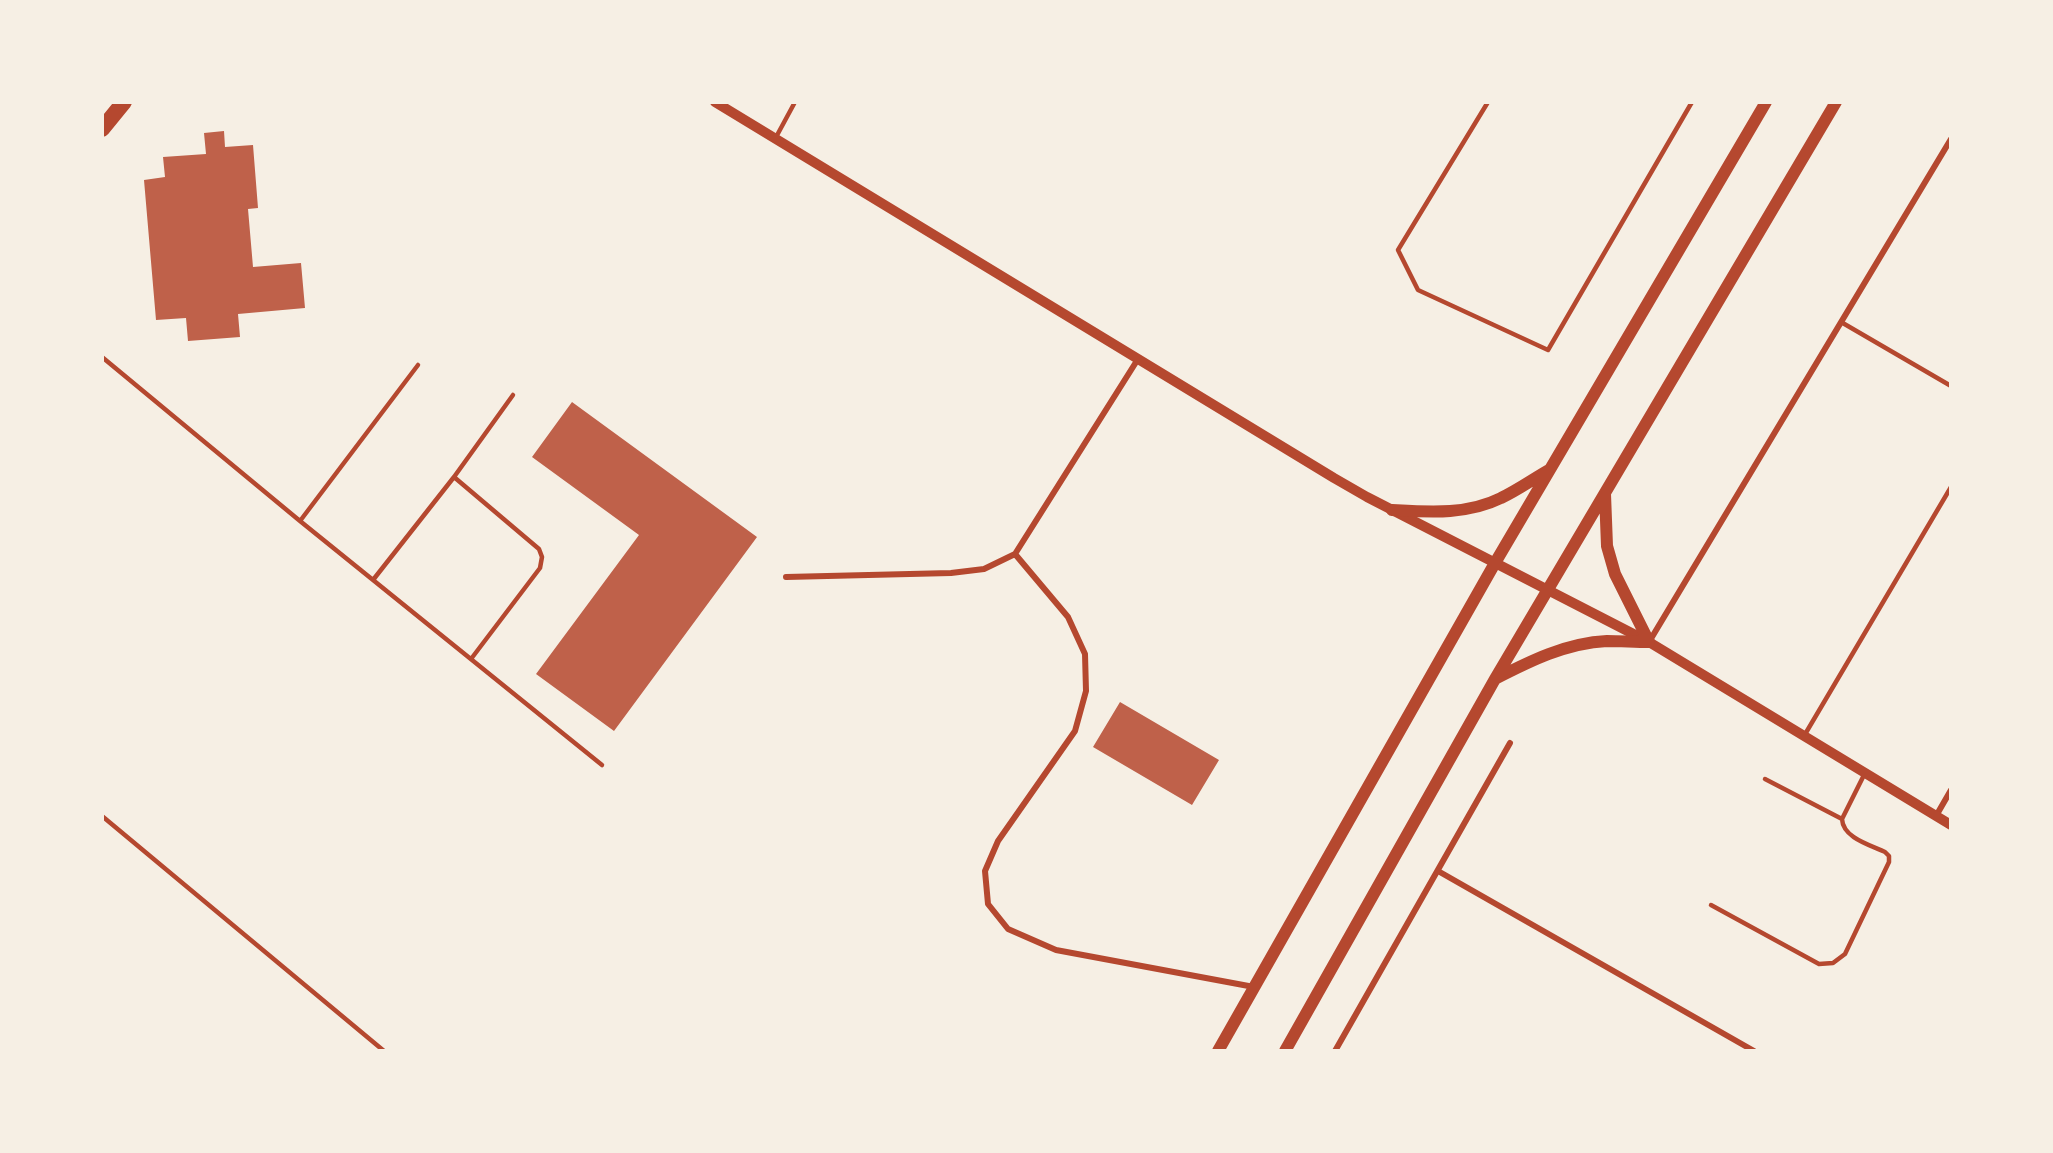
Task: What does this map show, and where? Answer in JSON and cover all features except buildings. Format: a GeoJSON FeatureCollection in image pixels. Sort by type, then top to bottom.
{"type":"FeatureCollection","features":[{"type":"Feature","properties":{"kind":"highway"},"geometry":{"type":"LineString","coordinates":[[102,129],[124,102]]}},
{"type":"Feature","properties":{"kind":"main road"},"geometry":{"type":"LineString","coordinates":[[1218,1051],[1549,469],[1766,102]]}},
{"type":"Feature","properties":{"kind":"main road"},"geometry":{"type":"LineString","coordinates":[[1285,1051],[1495,679],[1836,102]]}},
{"type":"Feature","properties":{"kind":"main road"},"geometry":{"type":"LineString","coordinates":[[1392,510],[1435,513],[1468,509],[1500,499],[1549,469]]}},
{"type":"Feature","properties":{"kind":"main road"},"geometry":{"type":"LineString","coordinates":[[1495,679],[1535,659],[1566,648],[1604,641],[1649,642],[1614,574],[1607,546],[1605,493]]}},
{"type":"Feature","properties":{"kind":"street"},"geometry":{"type":"LineString","coordinates":[[715,102],[1311,464],[1392,510],[1649,642],[1951,825]]}},
{"type":"Feature","properties":{"kind":"street"},"geometry":{"type":"LineString","coordinates":[[1649,642],[1951,139]]}},
{"type":"Feature","properties":{"kind":"street"},"geometry":{"type":"LineString","coordinates":[[786,577],[951,573],[984,569],[1015,554],[1138,359]]}},
{"type":"Feature","properties":{"kind":"street"},"geometry":{"type":"LineString","coordinates":[[1015,554],[1068,617],[1085,654],[1086,691],[1075,731],[998,841],[985,872],[988,904],[1008,929],[1056,950],[1255,987]]}},
{"type":"Feature","properties":{"kind":"street"},"geometry":{"type":"LineString","coordinates":[[1335,1051],[1510,743]]}},
{"type":"Feature","properties":{"kind":"street"},"geometry":{"type":"LineString","coordinates":[[1936,816],[1951,790]]}},
{"type":"Feature","properties":{"kind":"street"},"geometry":{"type":"LineString","coordinates":[[1438,871],[1754,1051]]}},
{"type":"Feature","properties":{"kind":"lane"},"geometry":{"type":"LineString","coordinates":[[775,139],[795,102]]}},
{"type":"Feature","properties":{"kind":"lane"},"geometry":{"type":"LineString","coordinates":[[1488,102],[1398,250],[1418,290],[1548,350],[1692,102]]}},
{"type":"Feature","properties":{"kind":"lane"},"geometry":{"type":"LineString","coordinates":[[1841,322],[1951,387]]}},
{"type":"Feature","properties":{"kind":"lane"},"geometry":{"type":"LineString","coordinates":[[102,357],[300,521],[602,765]]}},
{"type":"Feature","properties":{"kind":"lane"},"geometry":{"type":"LineString","coordinates":[[300,521],[418,365]]}},
{"type":"Feature","properties":{"kind":"lane"},"geometry":{"type":"LineString","coordinates":[[373,580],[454,477],[513,395]]}},
{"type":"Feature","properties":{"kind":"lane"},"geometry":{"type":"LineString","coordinates":[[454,477],[539,549],[542,557],[540,568],[471,659]]}},
{"type":"Feature","properties":{"kind":"lane"},"geometry":{"type":"LineString","coordinates":[[1804,736],[1951,487]]}},
{"type":"Feature","properties":{"kind":"lane"},"geometry":{"type":"LineString","coordinates":[[1711,905],[1819,964],[1833,963],[1845,954],[1889,862],[1889,856],[1885,852],[1847,833],[1842,827],[1842,819],[1865,773]]}},
{"type":"Feature","properties":{"kind":"lane"},"geometry":{"type":"LineString","coordinates":[[1765,779],[1842,819]]}},
{"type":"Feature","properties":{"kind":"lane"},"geometry":{"type":"LineString","coordinates":[[102,816],[384,1051]]}}]}
